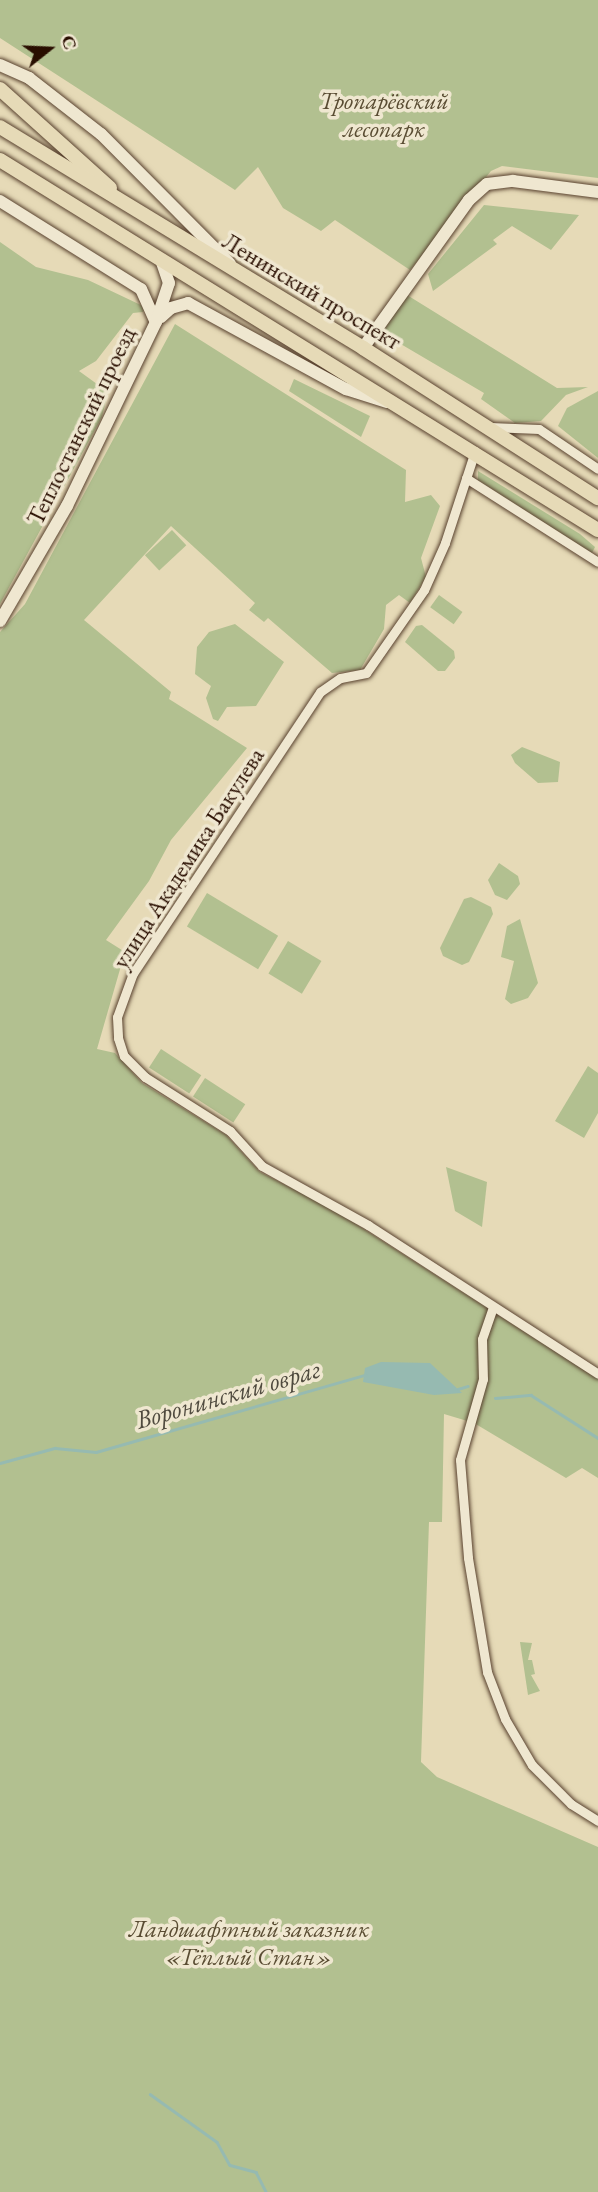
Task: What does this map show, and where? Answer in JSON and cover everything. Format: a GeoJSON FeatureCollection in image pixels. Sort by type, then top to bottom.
{"type":"FeatureCollection","features":[{"type":"Feature","properties":{"kind":"main road"},"geometry":{"type":"LineString","coordinates":[[0,89],[131,208]]}},
{"type":"Feature","properties":{"kind":"main road","name":"Ленинский проспект"},"geometry":{"type":"LineString","coordinates":[[0,127],[363,348],[598,498]]}},
{"type":"Feature","properties":{"kind":"main road"},"geometry":{"type":"LineString","coordinates":[[0,160],[162,263],[404,407],[598,530]]}},
{"type":"Feature","properties":{"kind":"street"},"geometry":{"type":"LineString","coordinates":[[0,65],[29,78],[120,151],[240,275]]}},
{"type":"Feature","properties":{"kind":"street"},"geometry":{"type":"LineString","coordinates":[[363,348],[469,200],[487,184],[513,181],[598,192]]}},
{"type":"Feature","properties":{"kind":"street"},"geometry":{"type":"LineString","coordinates":[[0,201],[141,289],[156,322],[171,308],[188,303],[346,389],[404,407]]}},
{"type":"Feature","properties":{"kind":"street","name":"Теплостанский проезд"},"geometry":{"type":"LineString","coordinates":[[0,621],[67,506],[156,322],[169,282],[162,263]]}},
{"type":"Feature","properties":{"kind":"street"},"geometry":{"type":"LineString","coordinates":[[489,427],[539,429],[598,469]]}},
{"type":"Feature","properties":{"kind":"street","name":"улица Академика Бакулева"},"geometry":{"type":"LineString","coordinates":[[475,451],[424,590],[366,673],[326,684],[314,701],[133,973],[117,1017],[118,1038],[124,1056],[138,1071],[230,1131],[262,1166],[332,1202],[598,1374]]}},
{"type":"Feature","properties":{"kind":"street"},"geometry":{"type":"LineString","coordinates":[[466,478],[598,562]]}},
{"type":"Feature","properties":{"kind":"street"},"geometry":{"type":"LineString","coordinates":[[493,1307],[482,1339],[483,1380],[460,1460],[468,1558],[485,1665],[505,1719],[532,1765],[571,1804],[598,1821]]}},
{"type":"Feature","properties":{"kind":"green space","name":"Тропарёвский лесопарк"},"geometry":{"type":"Polygon","coordinates":[[[0,0],[598,0],[598,178],[502,166],[491,171],[410,270],[335,220],[321,231],[283,208],[258,167],[235,190],[0,38],[0,0]]]}},
{"type":"Feature","properties":{"kind":"green space"},"geometry":{"type":"Polygon","coordinates":[[[484,205],[579,215],[551,250],[512,226],[493,240],[497,244],[433,291],[428,274],[484,205]]]}},
{"type":"Feature","properties":{"kind":"green space"},"geometry":{"type":"Polygon","coordinates":[[[0,242],[36,267],[88,280],[145,307],[143,312],[133,313],[96,361],[79,371],[108,392],[102,417],[0,604],[0,242]]]}},
{"type":"Feature","properties":{"kind":"green space"},"geometry":{"type":"Polygon","coordinates":[[[407,295],[557,388],[588,387],[566,395],[541,421],[515,423],[481,399],[484,393],[382,333],[407,295]]]}},
{"type":"Feature","properties":{"kind":"green space","name":"Ландшафтный заказник «Тёплый Стан»"},"geometry":{"type":"Polygon","coordinates":[[[175,324],[406,470],[405,502],[431,495],[440,506],[421,558],[426,577],[410,603],[399,595],[386,605],[384,629],[360,670],[332,673],[268,618],[264,622],[249,610],[255,603],[171,526],[84,620],[171,692],[169,699],[247,748],[171,840],[149,881],[106,940],[125,952],[97,1049],[115,1053],[142,1083],[226,1135],[260,1172],[334,1210],[598,1379],[598,1478],[582,1468],[566,1478],[474,1423],[444,1414],[442,1522],[429,1522],[421,1762],[437,1777],[598,1847],[598,2192],[0,2192],[0,632],[25,604],[175,324]]]}},
{"type":"Feature","properties":{"kind":"green space"},"geometry":{"type":"Polygon","coordinates":[[[294,379],[370,416],[361,437],[289,391],[294,379]]]}},
{"type":"Feature","properties":{"kind":"green space"},"geometry":{"type":"Polygon","coordinates":[[[598,391],[598,458],[558,426],[567,408],[598,391]]]}},
{"type":"Feature","properties":{"kind":"green space"},"geometry":{"type":"Polygon","coordinates":[[[478,471],[580,534],[595,547],[592,553],[478,480],[478,471]]]}},
{"type":"Feature","properties":{"kind":"green space"},"geometry":{"type":"Polygon","coordinates":[[[172,530],[186,545],[159,571],[145,555],[172,530]]]}},
{"type":"Feature","properties":{"kind":"green space"},"geometry":{"type":"Polygon","coordinates":[[[439,595],[462,612],[454,624],[430,607],[439,595]]]}},
{"type":"Feature","properties":{"kind":"green space"},"geometry":{"type":"Polygon","coordinates":[[[235,624],[284,662],[256,706],[227,707],[218,721],[213,719],[206,698],[211,686],[195,674],[197,647],[209,632],[235,624]]]}},
{"type":"Feature","properties":{"kind":"green space"},"geometry":{"type":"Polygon","coordinates":[[[422,625],[454,651],[455,658],[445,671],[438,671],[405,642],[416,626],[422,625]]]}},
{"type":"Feature","properties":{"kind":"green space"},"geometry":{"type":"Polygon","coordinates":[[[522,747],[560,762],[558,782],[538,783],[515,763],[511,755],[522,747]]]}},
{"type":"Feature","properties":{"kind":"green space"},"geometry":{"type":"Polygon","coordinates":[[[499,863],[518,876],[520,884],[507,900],[495,895],[488,880],[499,863]]]}},
{"type":"Feature","properties":{"kind":"green space"},"geometry":{"type":"Polygon","coordinates":[[[207,893],[278,936],[258,969],[187,926],[207,893]]]}},
{"type":"Feature","properties":{"kind":"green space"},"geometry":{"type":"Polygon","coordinates":[[[471,897],[491,907],[493,914],[469,962],[462,965],[443,956],[440,948],[464,899],[471,897]]]}},
{"type":"Feature","properties":{"kind":"green space"},"geometry":{"type":"Polygon","coordinates":[[[520,919],[538,983],[528,998],[511,1004],[505,999],[514,961],[501,957],[507,926],[520,919]]]}},
{"type":"Feature","properties":{"kind":"green space"},"geometry":{"type":"Polygon","coordinates":[[[288,941],[321,961],[302,994],[268,974],[288,941]]]}},
{"type":"Feature","properties":{"kind":"green space"},"geometry":{"type":"Polygon","coordinates":[[[161,1049],[201,1075],[189,1094],[149,1067],[161,1049]]]}},
{"type":"Feature","properties":{"kind":"green space"},"geometry":{"type":"Polygon","coordinates":[[[588,1066],[598,1073],[598,1113],[584,1138],[555,1121],[588,1066]]]}},
{"type":"Feature","properties":{"kind":"green space"},"geometry":{"type":"Polygon","coordinates":[[[205,1078],[245,1104],[233,1123],[193,1096],[205,1078]]]}},
{"type":"Feature","properties":{"kind":"green space"},"geometry":{"type":"Polygon","coordinates":[[[446,1167],[487,1182],[482,1227],[455,1211],[446,1167]]]}},
{"type":"Feature","properties":{"kind":"green space"},"geometry":{"type":"Polygon","coordinates":[[[520,1642],[532,1643],[528,1660],[532,1660],[535,1674],[531,1675],[540,1691],[528,1695],[520,1642]]]}},
{"type":"Feature","properties":{"kind":"water"},"geometry":{"type":"Polygon","coordinates":[[[381,1362],[430,1363],[462,1393],[434,1395],[363,1382],[365,1368],[381,1362]]]}},
{"type":"Feature","properties":{"kind":"waterway","name":"Воронинский овраг"},"geometry":{"type":"LineString","coordinates":[[0,1463],[55,1448],[96,1452],[365,1375]]}},
{"type":"Feature","properties":{"kind":"waterway","name":"Воронинский овраг"},"geometry":{"type":"LineString","coordinates":[[458,1389],[468,1386]]}},
{"type":"Feature","properties":{"kind":"waterway","name":"Воронинский овраг"},"geometry":{"type":"LineString","coordinates":[[495,1398],[531,1395],[598,1438]]}},
{"type":"Feature","properties":{"kind":"waterway"},"geometry":{"type":"LineString","coordinates":[[150,2094],[217,2142],[230,2165],[256,2172],[266,2192]]}}]}
